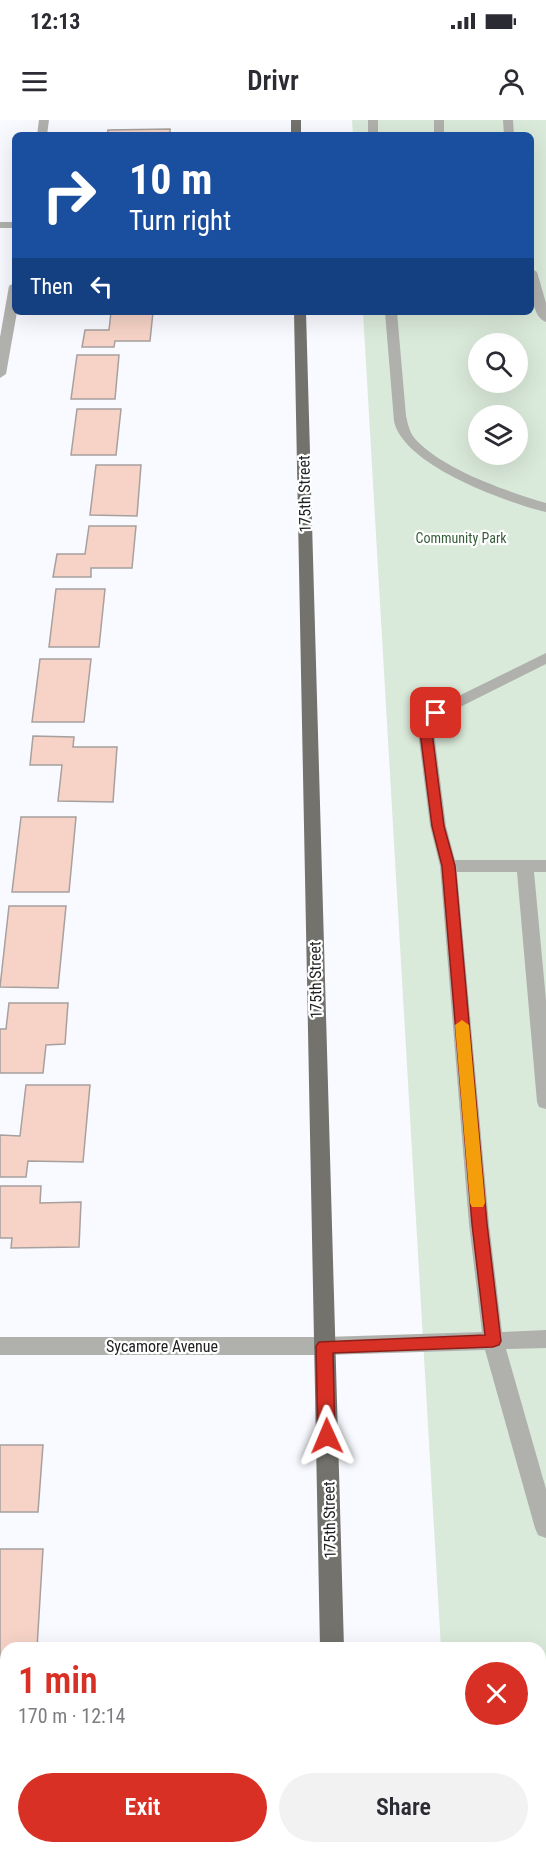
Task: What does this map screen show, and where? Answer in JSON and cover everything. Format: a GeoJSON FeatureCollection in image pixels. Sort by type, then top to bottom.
{"type":"FeatureCollection","features":[{"type":"Feature","properties":{"kind":"main road","name":"175th Street"},"geometry":{"type":"LineString","coordinates":[[300,315],[332,1642]]}},
{"type":"Feature","properties":{"kind":"street"},"geometry":{"type":"LineString","coordinates":[[534,285],[546,318]]}},
{"type":"Feature","properties":{"kind":"street"},"geometry":{"type":"LineString","coordinates":[[0,374],[12,304]]}},
{"type":"Feature","properties":{"kind":"street"},"geometry":{"type":"LineString","coordinates":[[391,315],[400,418],[406,438],[414,446],[464,477],[487,488],[546,508]]}},
{"type":"Feature","properties":{"kind":"street"},"geometry":{"type":"LineString","coordinates":[[546,658],[436,713],[428,723],[426,732],[438,826],[448,866],[479,1224],[493,1341],[546,1528]]}},
{"type":"Feature","properties":{"kind":"street"},"geometry":{"type":"LineString","coordinates":[[448,866],[546,866]]}},
{"type":"Feature","properties":{"kind":"street"},"geometry":{"type":"LineString","coordinates":[[525,866],[546,1102]]}},
{"type":"Feature","properties":{"kind":"street","name":"Sycamore Avenue"},"geometry":{"type":"LineString","coordinates":[[0,1346],[324,1346],[546,1339]]}},
{"type":"Feature","properties":{"kind":"green space","name":"Community Park"},"geometry":{"type":"Polygon","coordinates":[[[352,120],[546,120],[546,1642],[441,1642],[363,315],[534,315],[534,132],[353,132],[352,120]]]}},
{"type":"Feature","properties":{"kind":"building"},"geometry":{"type":"Polygon","coordinates":[[[170,129],[170,132],[108,132],[108,130],[170,129]]]}},
{"type":"Feature","properties":{"kind":"building"},"geometry":{"type":"Polygon","coordinates":[[[111,315],[153,315],[150,341],[115,341],[114,347],[82,347],[85,330],[109,330],[111,315]]]}},
{"type":"Feature","properties":{"kind":"building"},"geometry":{"type":"Polygon","coordinates":[[[77,355],[119,355],[115,399],[71,399],[77,355]]]}},
{"type":"Feature","properties":{"kind":"building"},"geometry":{"type":"Polygon","coordinates":[[[77,409],[121,409],[116,455],[71,455],[77,409]]]}},
{"type":"Feature","properties":{"kind":"building"},"geometry":{"type":"Polygon","coordinates":[[[96,465],[141,465],[137,516],[90,515],[96,465]]]}},
{"type":"Feature","properties":{"kind":"building"},"geometry":{"type":"Polygon","coordinates":[[[89,526],[136,526],[132,568],[91,568],[91,577],[53,577],[57,554],[85,554],[89,526]]]}},
{"type":"Feature","properties":{"kind":"building"},"geometry":{"type":"Polygon","coordinates":[[[56,589],[105,589],[99,647],[49,647],[56,589]]]}},
{"type":"Feature","properties":{"kind":"building"},"geometry":{"type":"Polygon","coordinates":[[[40,659],[91,659],[84,722],[32,722],[40,659]]]}},
{"type":"Feature","properties":{"kind":"building"},"geometry":{"type":"Polygon","coordinates":[[[33,736],[74,737],[73,747],[117,747],[113,802],[58,801],[62,765],[30,765],[33,736]]]}},
{"type":"Feature","properties":{"kind":"building"},"geometry":{"type":"Polygon","coordinates":[[[21,817],[76,817],[69,892],[12,892],[21,817]]]}},
{"type":"Feature","properties":{"kind":"building"},"geometry":{"type":"Polygon","coordinates":[[[9,906],[66,906],[58,988],[0,987],[9,906]]]}},
{"type":"Feature","properties":{"kind":"building"},"geometry":{"type":"Polygon","coordinates":[[[9,1003],[68,1003],[65,1044],[46,1045],[43,1073],[0,1073],[0,1029],[6,1029],[9,1003]]]}},
{"type":"Feature","properties":{"kind":"building"},"geometry":{"type":"Polygon","coordinates":[[[26,1085],[90,1085],[83,1162],[28,1161],[26,1177],[0,1177],[0,1135],[20,1136],[26,1085]]]}},
{"type":"Feature","properties":{"kind":"building"},"geometry":{"type":"Polygon","coordinates":[[[0,1186],[41,1186],[40,1203],[81,1202],[79,1247],[11,1248],[12,1238],[0,1238],[0,1186]]]}},
{"type":"Feature","properties":{"kind":"building"},"geometry":{"type":"Polygon","coordinates":[[[0,1445],[43,1445],[38,1512],[0,1512],[0,1445]]]}},
{"type":"Feature","properties":{"kind":"building"},"geometry":{"type":"Polygon","coordinates":[[[0,1549],[43,1549],[37,1642],[0,1642],[0,1549]]]}},
{"type":"Feature","properties":{"kind":"slow traffic"},"geometry":{"type":"LineString","coordinates":[[462,1025],[477,1203]]}},
{"type":"Feature","properties":{"kind":"route"},"geometry":{"type":"LineString","coordinates":[[327,1436],[324,1346],[493,1341],[479,1224],[448,866],[438,826],[426,732],[428,723],[436,713]]}}]}
